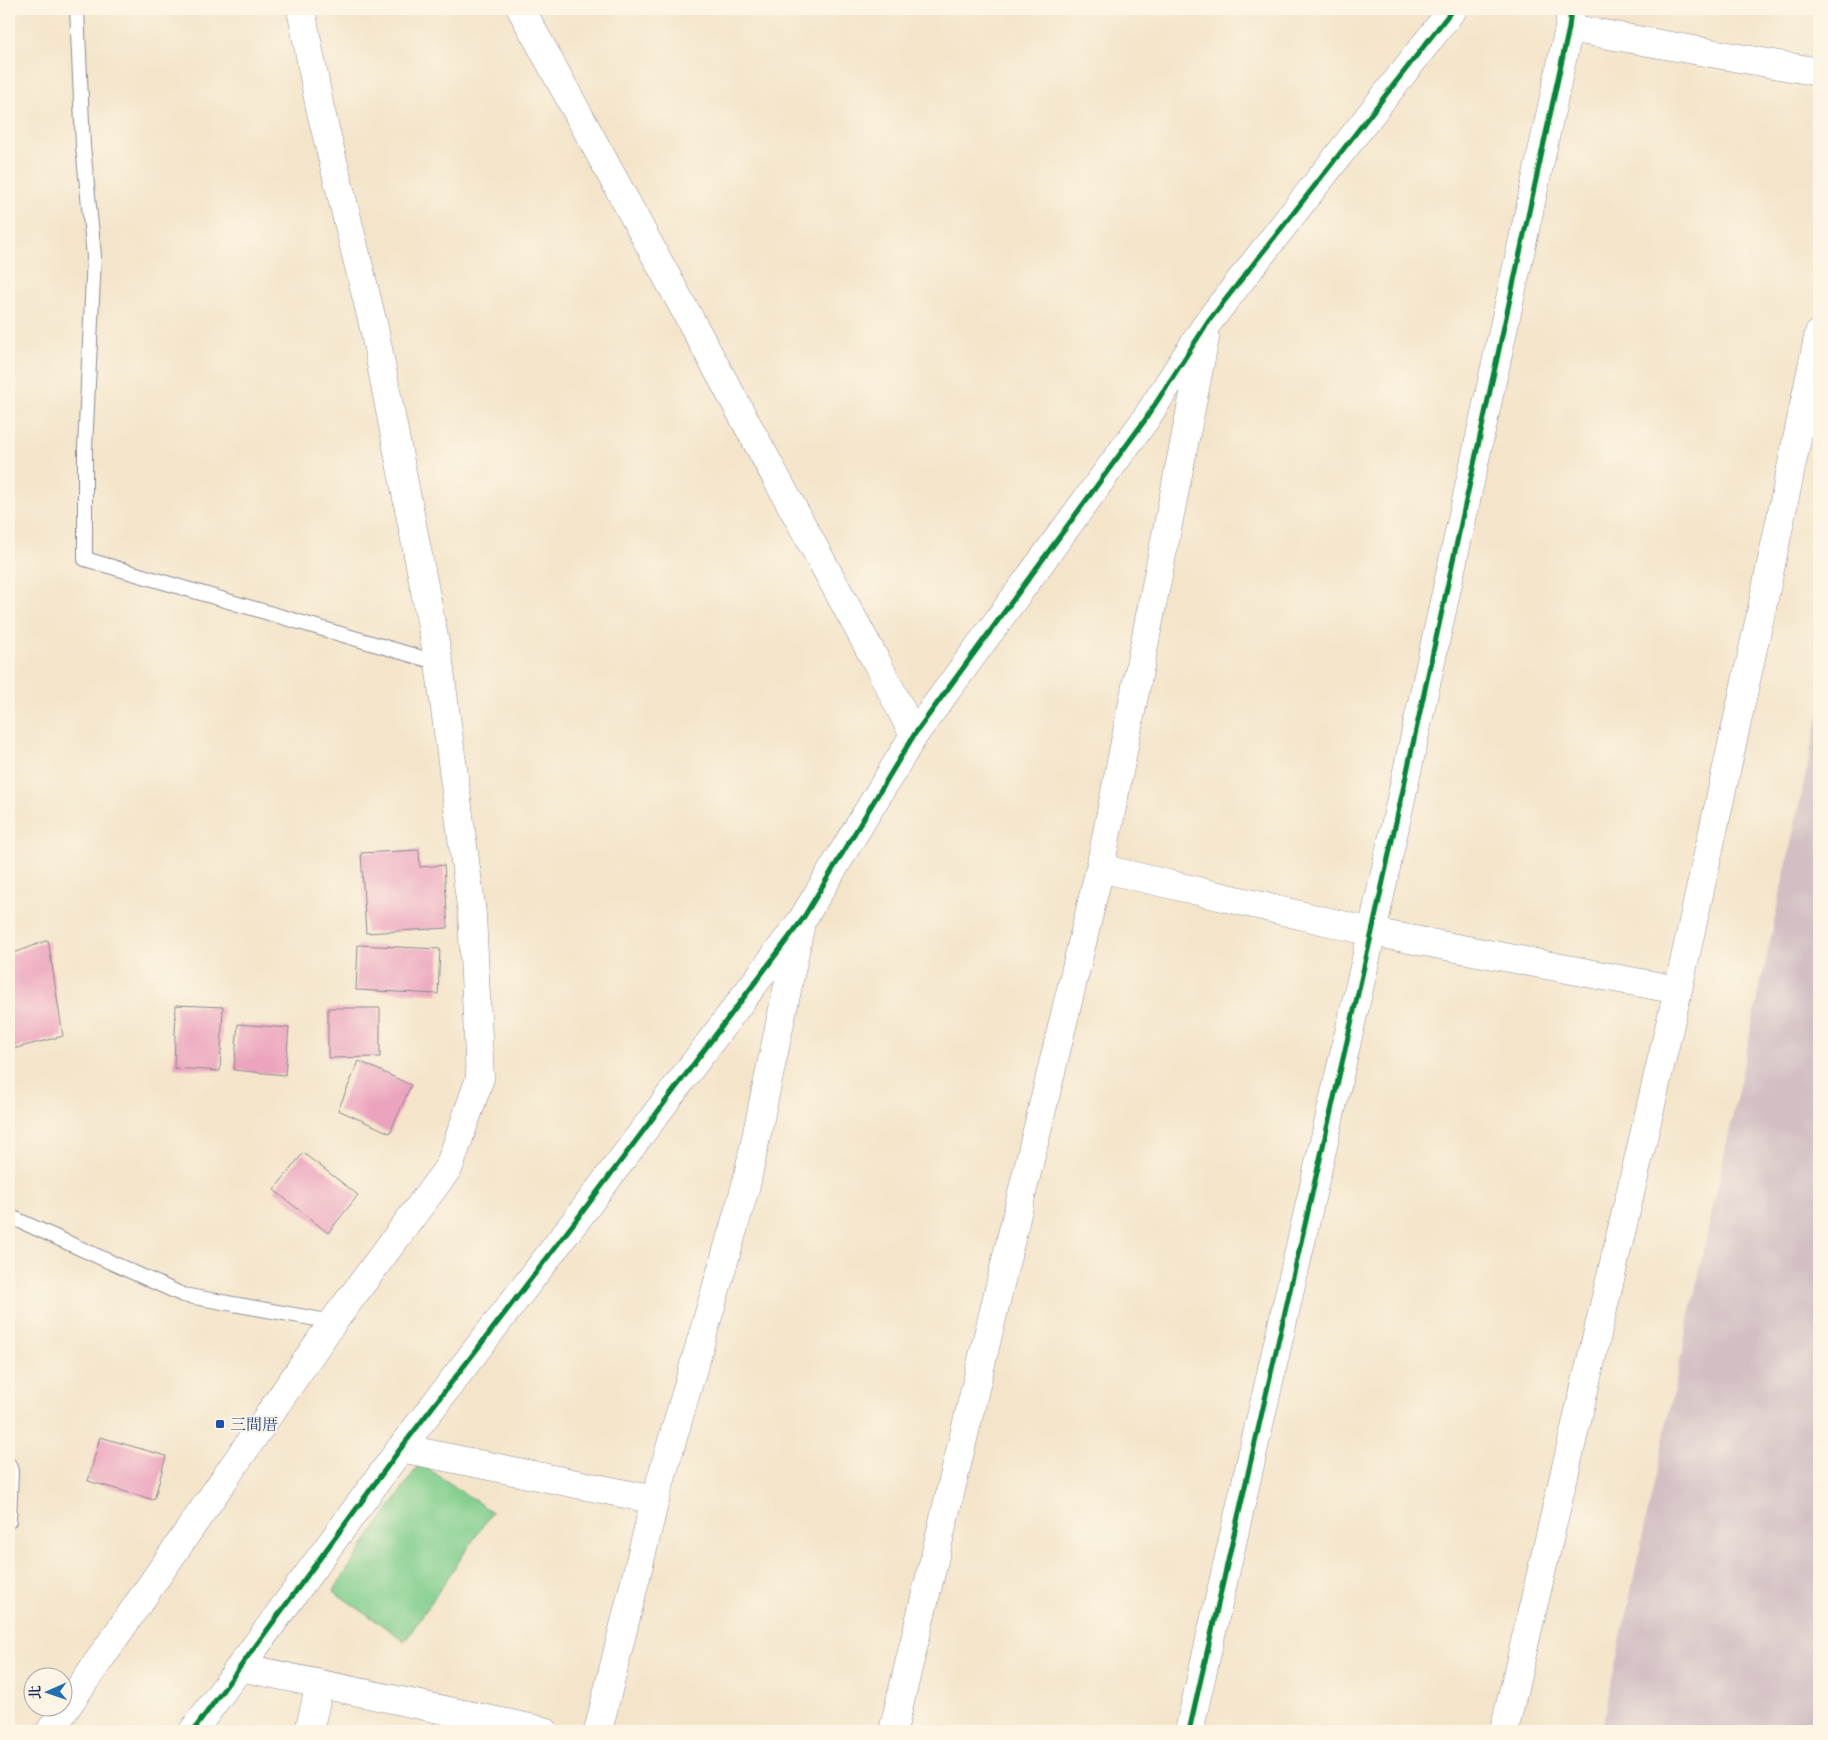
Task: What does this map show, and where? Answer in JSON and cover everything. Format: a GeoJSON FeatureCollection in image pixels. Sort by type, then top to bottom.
{"type":"FeatureCollection","features":[{"type":"Feature","properties":{"kind":"street"},"geometry":{"type":"LineString","coordinates":[[50,1731],[333,1322],[449,1167],[480,1078],[472,914],[439,664],[374,328],[320,108],[301,9]]}},
{"type":"Feature","properties":{"kind":"street"},"geometry":{"type":"LineString","coordinates":[[521,9],[914,734]]}},
{"type":"Feature","properties":{"kind":"street"},"geometry":{"type":"LineString","coordinates":[[192,1731],[402,1448],[802,920],[914,734],[1145,420],[1208,322],[1453,9]]}},
{"type":"Feature","properties":{"kind":"street"},"geometry":{"type":"LineString","coordinates":[[1189,1731],[1372,932],[1570,19],[1819,72]]}},
{"type":"Feature","properties":{"kind":"street"},"geometry":{"type":"LineString","coordinates":[[893,1731],[1100,868],[1208,322]]}},
{"type":"Feature","properties":{"kind":"street"},"geometry":{"type":"LineString","coordinates":[[1504,1731],[1678,990],[1760,618],[1819,333]]}},
{"type":"Feature","properties":{"kind":"street"},"geometry":{"type":"LineString","coordinates":[[1100,868],[1372,932],[1678,990]]}},
{"type":"Feature","properties":{"kind":"street"},"geometry":{"type":"LineString","coordinates":[[598,1731],[655,1500],[746,1185],[802,920]]}},
{"type":"Feature","properties":{"kind":"street"},"geometry":{"type":"LineString","coordinates":[[402,1448],[655,1500]]}},
{"type":"Feature","properties":{"kind":"street"},"geometry":{"type":"LineString","coordinates":[[240,1667],[544,1731]]}},
{"type":"Feature","properties":{"kind":"street"},"geometry":{"type":"LineString","coordinates":[[309,1731],[320,1684]]}},
{"type":"Feature","properties":{"kind":"lane"},"geometry":{"type":"LineString","coordinates":[[77,9],[83,146],[94,256],[84,448],[85,559],[439,664]]}},
{"type":"Feature","properties":{"kind":"lane"},"geometry":{"type":"LineString","coordinates":[[9,1216],[183,1295],[333,1322]]}},
{"type":"Feature","properties":{"kind":"lane"},"geometry":{"type":"LineString","coordinates":[[9,1469],[9,1521]]}},
{"type":"Feature","properties":{"kind":"shaded area"},"geometry":{"type":"Polygon","coordinates":[[[1819,712],[1819,1731],[1601,1731],[1819,712]]]}},
{"type":"Feature","properties":{"kind":"green space"},"geometry":{"type":"Polygon","coordinates":[[[420,1463],[492,1512],[405,1641],[333,1591],[420,1463]]]}},
{"type":"Feature","properties":{"kind":"building"},"geometry":{"type":"Polygon","coordinates":[[[419,850],[420,867],[444,865],[448,928],[366,933],[361,853],[419,850]]]}},
{"type":"Feature","properties":{"kind":"building"},"geometry":{"type":"Polygon","coordinates":[[[48,940],[63,1036],[9,1050],[9,955],[48,940]]]}},
{"type":"Feature","properties":{"kind":"building"},"geometry":{"type":"Polygon","coordinates":[[[358,945],[440,949],[438,994],[356,990],[358,945]]]}},
{"type":"Feature","properties":{"kind":"building"},"geometry":{"type":"Polygon","coordinates":[[[176,1005],[223,1007],[220,1071],[174,1068],[176,1005]]]}},
{"type":"Feature","properties":{"kind":"building"},"geometry":{"type":"Polygon","coordinates":[[[328,1008],[380,1008],[380,1057],[328,1058],[328,1008]]]}},
{"type":"Feature","properties":{"kind":"building"},"geometry":{"type":"Polygon","coordinates":[[[238,1024],[289,1028],[285,1075],[234,1070],[238,1024]]]}},
{"type":"Feature","properties":{"kind":"building"},"geometry":{"type":"Polygon","coordinates":[[[359,1061],[411,1085],[390,1133],[338,1110],[359,1061]]]}},
{"type":"Feature","properties":{"kind":"building"},"geometry":{"type":"Polygon","coordinates":[[[303,1153],[358,1195],[328,1233],[274,1190],[303,1153]]]}},
{"type":"Feature","properties":{"kind":"building"},"geometry":{"type":"Polygon","coordinates":[[[100,1437],[166,1456],[154,1500],[88,1481],[100,1437]]]}},
{"type":"Feature","properties":{"kind":"cycle path"},"geometry":{"type":"LineString","coordinates":[[193,1731],[401,1448],[580,1215],[802,920],[914,735],[1145,420],[1208,322],[1453,9]]}},
{"type":"Feature","properties":{"kind":"cycle path"},"geometry":{"type":"LineString","coordinates":[[1189,1731],[1372,932],[1569,28],[1571,9]]}},
{"type":"Feature","properties":{"kind":"place","name":"三間厝"},"geometry":{"type":"Point","coordinates":[220,1424]}}]}
